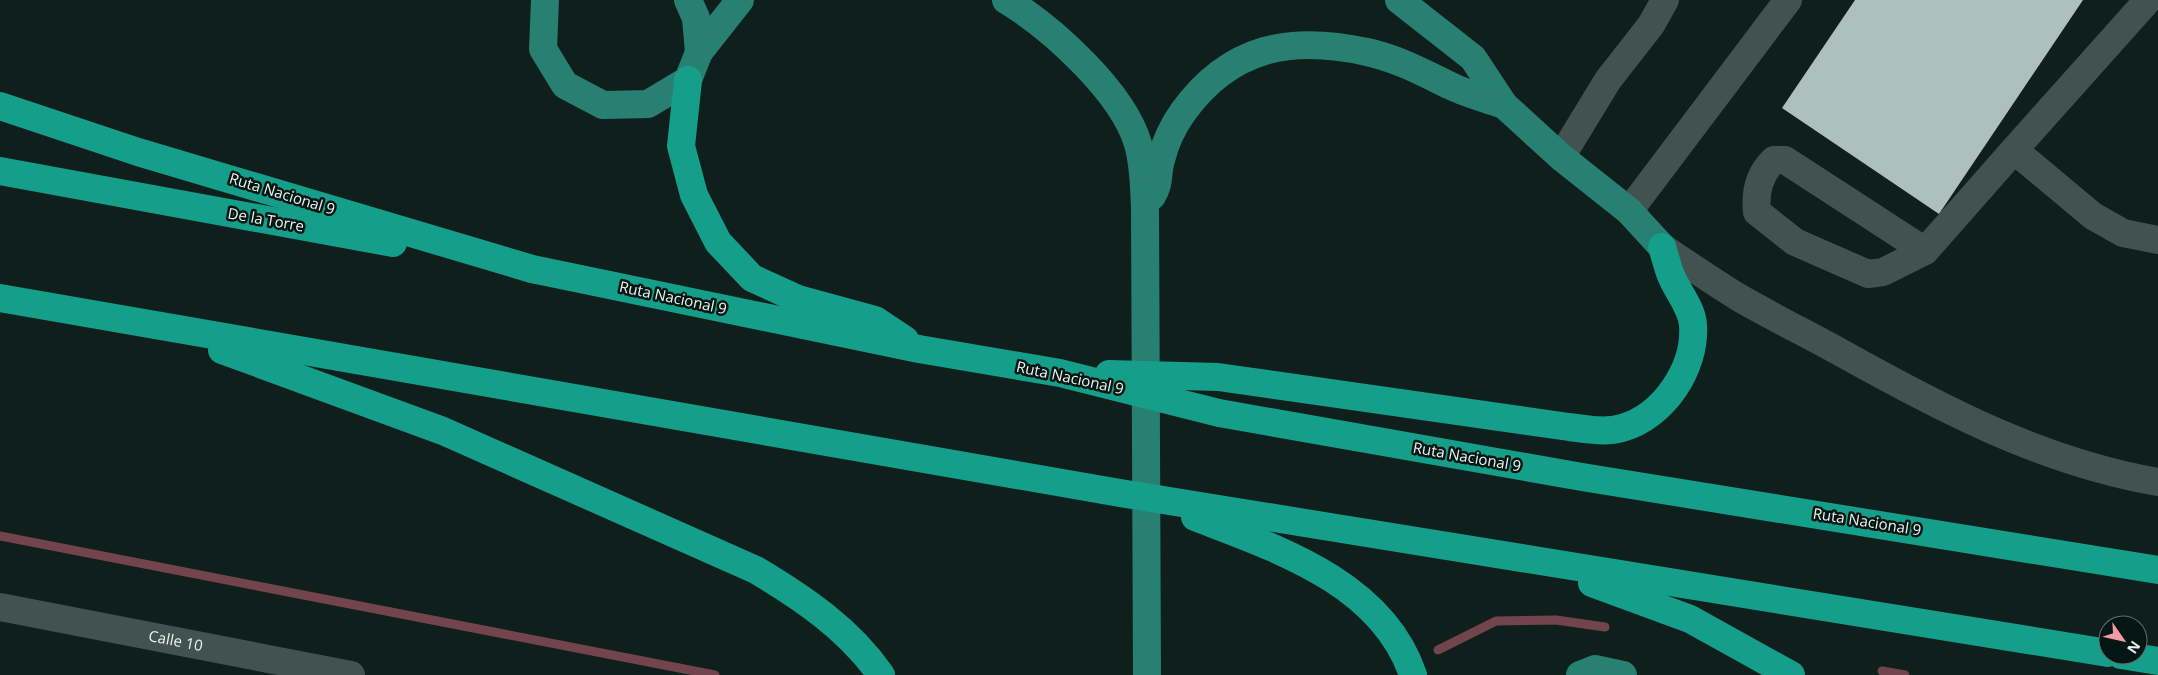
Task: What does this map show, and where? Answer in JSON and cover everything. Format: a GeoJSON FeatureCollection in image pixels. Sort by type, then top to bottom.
{"type":"FeatureCollection","features":[{"type":"Feature","properties":{"kind":"highway"},"geometry":{"type":"LineString","coordinates":[[688,80],[681,146],[694,195],[718,242],[752,278],[798,299],[875,320],[919,349]]}},
{"type":"Feature","properties":{"kind":"highway","name":"Ruta Nacional 9"},"geometry":{"type":"LineString","coordinates":[[0,106],[138,152],[532,269],[919,349],[1060,373],[1218,413],[1582,477],[2158,570]]}},
{"type":"Feature","properties":{"kind":"highway","name":"De la Torre"},"geometry":{"type":"LineString","coordinates":[[0,171],[532,269]]}},
{"type":"Feature","properties":{"kind":"highway"},"geometry":{"type":"LineString","coordinates":[[1060,373],[1218,377],[1603,432],[1622,428],[1640,420],[1657,407],[1686,371],[1692,350],[1694,323],[1670,274],[1662,247]]}},
{"type":"Feature","properties":{"kind":"highway"},"geometry":{"type":"LineString","coordinates":[[0,298],[919,456],[1120,493],[2098,651]]}},
{"type":"Feature","properties":{"kind":"highway"},"geometry":{"type":"LineString","coordinates":[[145,324],[443,430],[756,570],[802,598],[839,628],[881,675]]}},
{"type":"Feature","properties":{"kind":"highway"},"geometry":{"type":"LineString","coordinates":[[1120,493],[1196,517],[1279,550],[1342,585],[1368,605],[1387,625],[1407,659],[1413,675]]}},
{"type":"Feature","properties":{"kind":"highway"},"geometry":{"type":"LineString","coordinates":[[1532,561],[1690,619],[1791,675]]}},
{"type":"Feature","properties":{"kind":"main road"},"geometry":{"type":"LineString","coordinates":[[546,0],[543,49],[565,85],[603,105],[648,104],[688,80],[699,52],[740,0]]}},
{"type":"Feature","properties":{"kind":"main road"},"geometry":{"type":"LineString","coordinates":[[688,0],[696,18],[699,52]]}},
{"type":"Feature","properties":{"kind":"main road"},"geometry":{"type":"LineString","coordinates":[[1006,0],[1028,13],[1073,52],[1117,102],[1138,144],[1144,176],[1145,208],[1147,675]]}},
{"type":"Feature","properties":{"kind":"main road"},"geometry":{"type":"LineString","coordinates":[[1399,0],[1472,58],[1504,105],[1561,156],[1629,211],[1662,247]]}},
{"type":"Feature","properties":{"kind":"main road"},"geometry":{"type":"LineString","coordinates":[[1145,208],[1158,188],[1160,162],[1168,137],[1201,89],[1226,67],[1252,55],[1286,45],[1308,45],[1367,52],[1504,105]]}},
{"type":"Feature","properties":{"kind":"main road"},"geometry":{"type":"LineString","coordinates":[[1580,675],[1595,669],[1624,675]]}},
{"type":"Feature","properties":{"kind":"street"},"geometry":{"type":"LineString","coordinates":[[1561,156],[1608,80],[1651,25],[1665,0]]}},
{"type":"Feature","properties":{"kind":"street"},"geometry":{"type":"LineString","coordinates":[[1629,211],[1788,0]]}},
{"type":"Feature","properties":{"kind":"street"},"geometry":{"type":"LineString","coordinates":[[1925,251],[1785,160],[1774,160],[1764,170],[1756,198],[1758,212],[1795,242],[1868,274],[1884,272],[1925,251],[2148,0]]}},
{"type":"Feature","properties":{"kind":"street"},"geometry":{"type":"LineString","coordinates":[[2014,150],[2093,216],[2123,233],[2158,240]]}},
{"type":"Feature","properties":{"kind":"street"},"geometry":{"type":"LineString","coordinates":[[1662,247],[1746,301],[1952,413],[2052,455],[2120,475],[2158,482]]}},
{"type":"Feature","properties":{"kind":"street","name":"Calle 10"},"geometry":{"type":"LineString","coordinates":[[0,607],[351,675]]}},
{"type":"Feature","properties":{"kind":"building"},"geometry":{"type":"Polygon","coordinates":[[[1855,0],[2083,0],[1939,214],[1782,108],[1855,0]]]}},
{"type":"Feature","properties":{"kind":"waterway"},"geometry":{"type":"LineString","coordinates":[[0,536],[715,675]]}},
{"type":"Feature","properties":{"kind":"waterway"},"geometry":{"type":"LineString","coordinates":[[1438,650],[1496,621],[1556,620],[1605,627]]}},
{"type":"Feature","properties":{"kind":"waterway"},"geometry":{"type":"LineString","coordinates":[[1882,671],[1905,675]]}}]}
